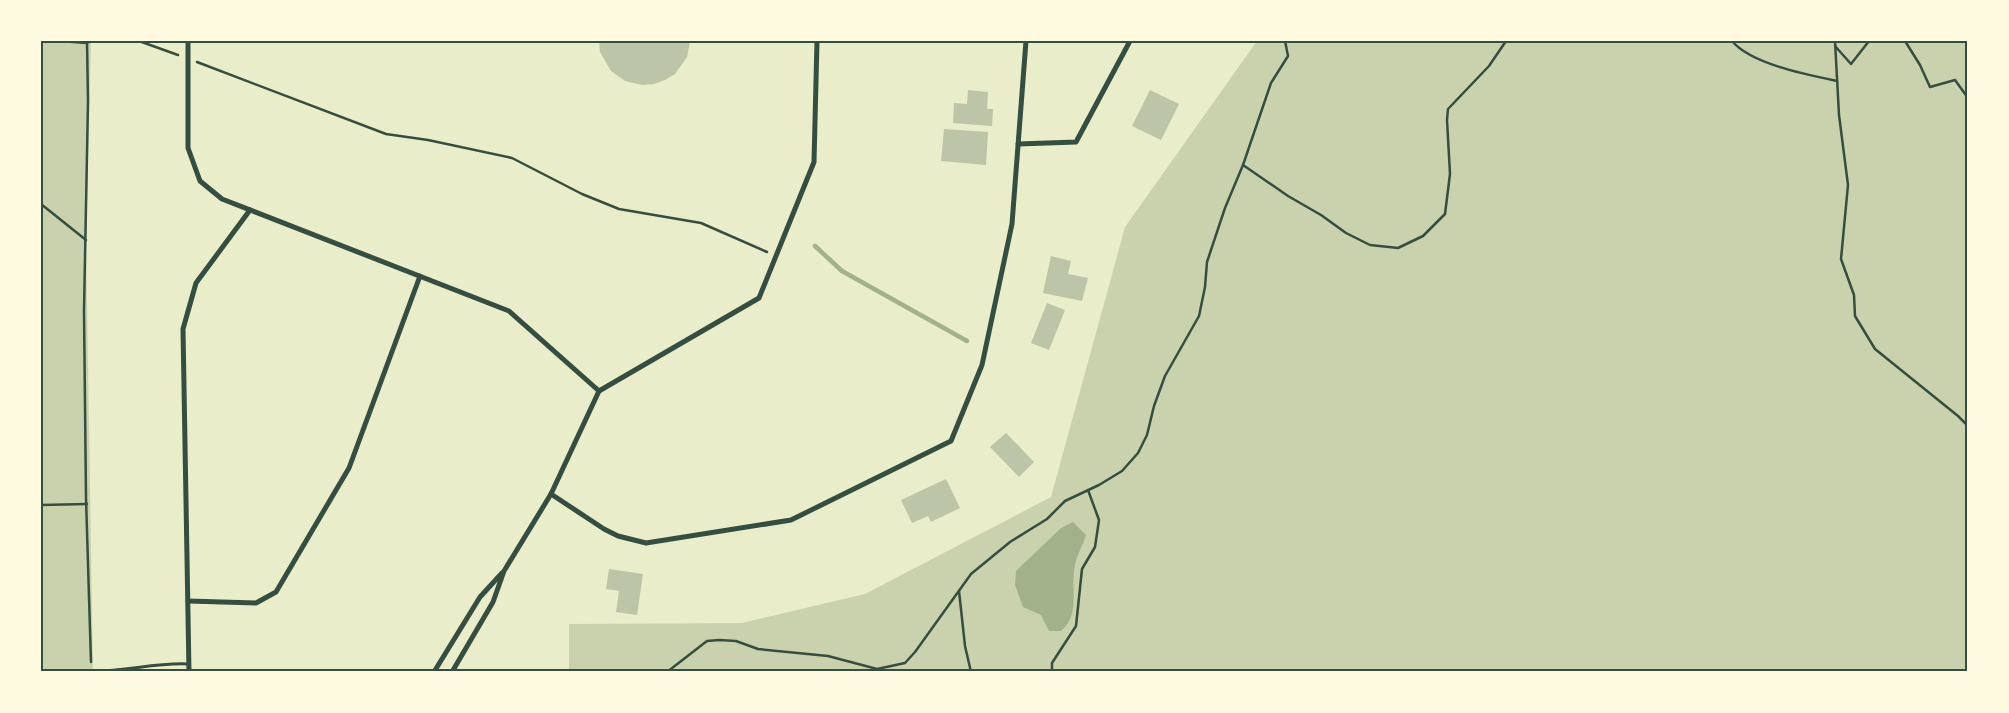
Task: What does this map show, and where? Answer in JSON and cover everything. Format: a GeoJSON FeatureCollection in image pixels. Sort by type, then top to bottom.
{"type":"FeatureCollection","features":[{"type":"Feature","properties":{"kind":"street"},"geometry":{"type":"LineString","coordinates":[[188,41],[188,148],[200,182],[222,199],[509,311],[599,391]]}},
{"type":"Feature","properties":{"kind":"street"},"geometry":{"type":"LineString","coordinates":[[434,672],[480,597],[504,571],[552,494],[599,391],[759,298],[814,162],[817,41]]}},
{"type":"Feature","properties":{"kind":"street"},"geometry":{"type":"LineString","coordinates":[[552,494],[604,529],[618,536],[646,543],[791,520],[951,441],[982,365],[1012,224],[1026,41]]}},
{"type":"Feature","properties":{"kind":"street"},"geometry":{"type":"LineString","coordinates":[[1018,144],[1076,142],[1130,41]]}},
{"type":"Feature","properties":{"kind":"street"},"geometry":{"type":"LineString","coordinates":[[189,672],[183,329],[196,283],[250,210]]}},
{"type":"Feature","properties":{"kind":"street"},"geometry":{"type":"LineString","coordinates":[[188,601],[256,603],[276,592],[349,468],[420,276]]}},
{"type":"Feature","properties":{"kind":"street"},"geometry":{"type":"LineString","coordinates":[[452,672],[494,602],[504,571]]}},
{"type":"Feature","properties":{"kind":"lane"},"geometry":{"type":"LineString","coordinates":[[91,671],[119,670],[170,663],[189,664]]}},
{"type":"Feature","properties":{"kind":"path"},"geometry":{"type":"LineString","coordinates":[[59,41],[88,42],[84,311],[91,671]]}},
{"type":"Feature","properties":{"kind":"path"},"geometry":{"type":"LineString","coordinates":[[139,41],[386,134],[428,140],[512,158],[582,194],[619,209],[701,223],[776,256]]}},
{"type":"Feature","properties":{"kind":"path"},"geometry":{"type":"LineString","coordinates":[[667,672],[706,641],[719,640],[736,641],[758,649],[828,656],[877,669],[905,663],[971,574],[1010,542],[1047,518],[1065,501],[1122,471],[1138,453],[1147,435],[1154,406],[1165,376],[1199,316],[1206,287],[1207,262],[1225,208],[1244,165],[1271,83],[1288,56],[1285,41]]}},
{"type":"Feature","properties":{"kind":"path"},"geometry":{"type":"LineString","coordinates":[[1244,165],[1346,233],[1370,244],[1398,248],[1424,236],[1445,214],[1450,174],[1448,109],[1489,66],[1506,41]]}},
{"type":"Feature","properties":{"kind":"path"},"geometry":{"type":"LineString","coordinates":[[1732,41],[1739,50],[1796,73],[1837,81]]}},
{"type":"Feature","properties":{"kind":"path"},"geometry":{"type":"LineString","coordinates":[[1835,41],[1839,115],[1848,186],[1841,258],[1854,295],[1855,316],[1875,349],[1968,426]]}},
{"type":"Feature","properties":{"kind":"path"},"geometry":{"type":"LineString","coordinates":[[1835,46],[1851,64],[1869,41]]}},
{"type":"Feature","properties":{"kind":"path"},"geometry":{"type":"LineString","coordinates":[[1905,41],[1920,64],[1930,87],[1955,80],[1968,98]]}},
{"type":"Feature","properties":{"kind":"path"},"geometry":{"type":"LineString","coordinates":[[41,204],[86,240]]}},
{"type":"Feature","properties":{"kind":"path"},"geometry":{"type":"LineString","coordinates":[[1052,672],[1052,663],[1076,626],[1082,570],[1095,547],[1099,520],[1088,490]]}},
{"type":"Feature","properties":{"kind":"path"},"geometry":{"type":"LineString","coordinates":[[41,505],[87,504]]}},
{"type":"Feature","properties":{"kind":"path"},"geometry":{"type":"LineString","coordinates":[[959,590],[964,646],[971,672]]}},
{"type":"Feature","properties":{"kind":"shaded area"},"geometry":{"type":"Polygon","coordinates":[[[41,41],[91,41],[86,240],[93,672],[41,672],[41,41]]]}},
{"type":"Feature","properties":{"kind":"shaded area"},"geometry":{"type":"Polygon","coordinates":[[[1257,41],[1968,41],[1968,672],[569,672],[569,624],[742,623],[865,594],[1051,497],[1125,227],[1257,41]]]}},
{"type":"Feature","properties":{"kind":"shaded area"},"geometry":{"type":"Polygon","coordinates":[[[1073,522],[1086,535],[1075,565],[1073,609],[1071,617],[1061,631],[1049,631],[1041,615],[1023,607],[1015,585],[1016,571],[1061,528],[1073,522]]]}},
{"type":"Feature","properties":{"kind":"building"},"geometry":{"type":"Polygon","coordinates":[[[599,41],[690,41],[687,57],[675,74],[654,84],[642,85],[625,81],[611,71],[600,52],[599,41]]]}},
{"type":"Feature","properties":{"kind":"building"},"geometry":{"type":"Polygon","coordinates":[[[968,90],[988,92],[987,109],[993,109],[992,126],[953,123],[954,103],[967,104],[968,90]]]}},
{"type":"Feature","properties":{"kind":"building"},"geometry":{"type":"Polygon","coordinates":[[[1150,90],[1179,104],[1161,140],[1132,126],[1150,90]]]}},
{"type":"Feature","properties":{"kind":"building"},"geometry":{"type":"Polygon","coordinates":[[[944,129],[988,132],[986,165],[941,161],[944,129]]]}},
{"type":"Feature","properties":{"kind":"building"},"geometry":{"type":"Polygon","coordinates":[[[1051,256],[1071,261],[1068,274],[1088,278],[1082,301],[1043,293],[1051,256]]]}},
{"type":"Feature","properties":{"kind":"building"},"geometry":{"type":"Polygon","coordinates":[[[1047,303],[1065,310],[1049,350],[1031,343],[1047,303]]]}},
{"type":"Feature","properties":{"kind":"building"},"geometry":{"type":"Polygon","coordinates":[[[1006,433],[1034,462],[1019,477],[990,447],[1006,433]]]}},
{"type":"Feature","properties":{"kind":"building"},"geometry":{"type":"Polygon","coordinates":[[[946,479],[960,508],[931,522],[928,516],[912,523],[901,500],[946,479]]]}},
{"type":"Feature","properties":{"kind":"building"},"geometry":{"type":"Polygon","coordinates":[[[609,569],[643,574],[637,615],[616,612],[619,591],[606,589],[609,569]]]}},
{"type":"Feature","properties":{"kind":"waterway"},"geometry":{"type":"LineString","coordinates":[[815,246],[842,271],[967,341]]}}]}
